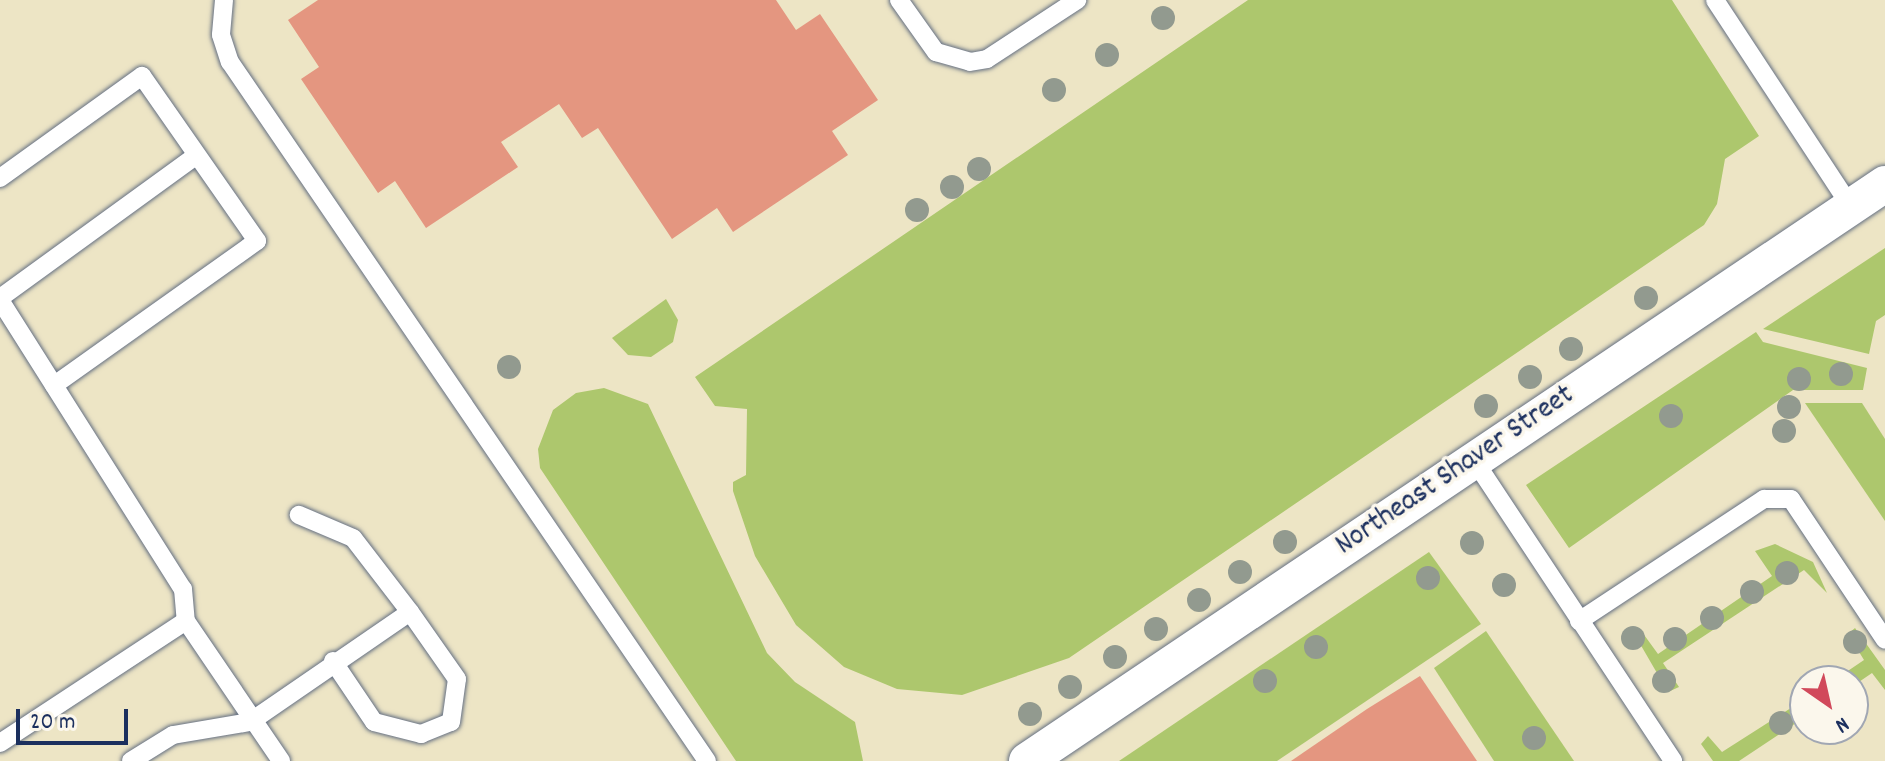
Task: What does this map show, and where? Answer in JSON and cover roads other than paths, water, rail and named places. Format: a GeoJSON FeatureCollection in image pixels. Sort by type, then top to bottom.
{"type":"FeatureCollection","features":[{"type":"Feature","properties":{"kind":"street","name":"Northeast Shaver Street"},"geometry":{"type":"LineString","coordinates":[[1027,761],[1885,184]]}},
{"type":"Feature","properties":{"kind":"lane"},"geometry":{"type":"LineString","coordinates":[[224,0],[221,35],[230,62],[707,761]]}},
{"type":"Feature","properties":{"kind":"lane"},"geometry":{"type":"LineString","coordinates":[[899,0],[936,52],[970,62],[987,59],[1077,0]]}},
{"type":"Feature","properties":{"kind":"lane"},"geometry":{"type":"LineString","coordinates":[[1715,0],[1851,207]]}},
{"type":"Feature","properties":{"kind":"lane"},"geometry":{"type":"LineString","coordinates":[[0,178],[142,76],[257,241],[54,385]]}},
{"type":"Feature","properties":{"kind":"lane"},"geometry":{"type":"LineString","coordinates":[[197,155],[0,299],[183,589],[186,621],[250,722],[281,761]]}},
{"type":"Feature","properties":{"kind":"lane"},"geometry":{"type":"LineString","coordinates":[[1474,460],[1673,761]]}},
{"type":"Feature","properties":{"kind":"lane"},"geometry":{"type":"LineString","coordinates":[[1579,621],[1764,499],[1791,499],[1885,640]]}},
{"type":"Feature","properties":{"kind":"lane"},"geometry":{"type":"LineString","coordinates":[[299,515],[353,538],[410,612],[457,679],[451,722],[421,734],[374,722],[333,661]]}},
{"type":"Feature","properties":{"kind":"lane"},"geometry":{"type":"LineString","coordinates":[[131,761],[173,735],[250,722],[333,661],[410,612]]}},
{"type":"Feature","properties":{"kind":"lane"},"geometry":{"type":"LineString","coordinates":[[0,743],[186,621]]}}]}
